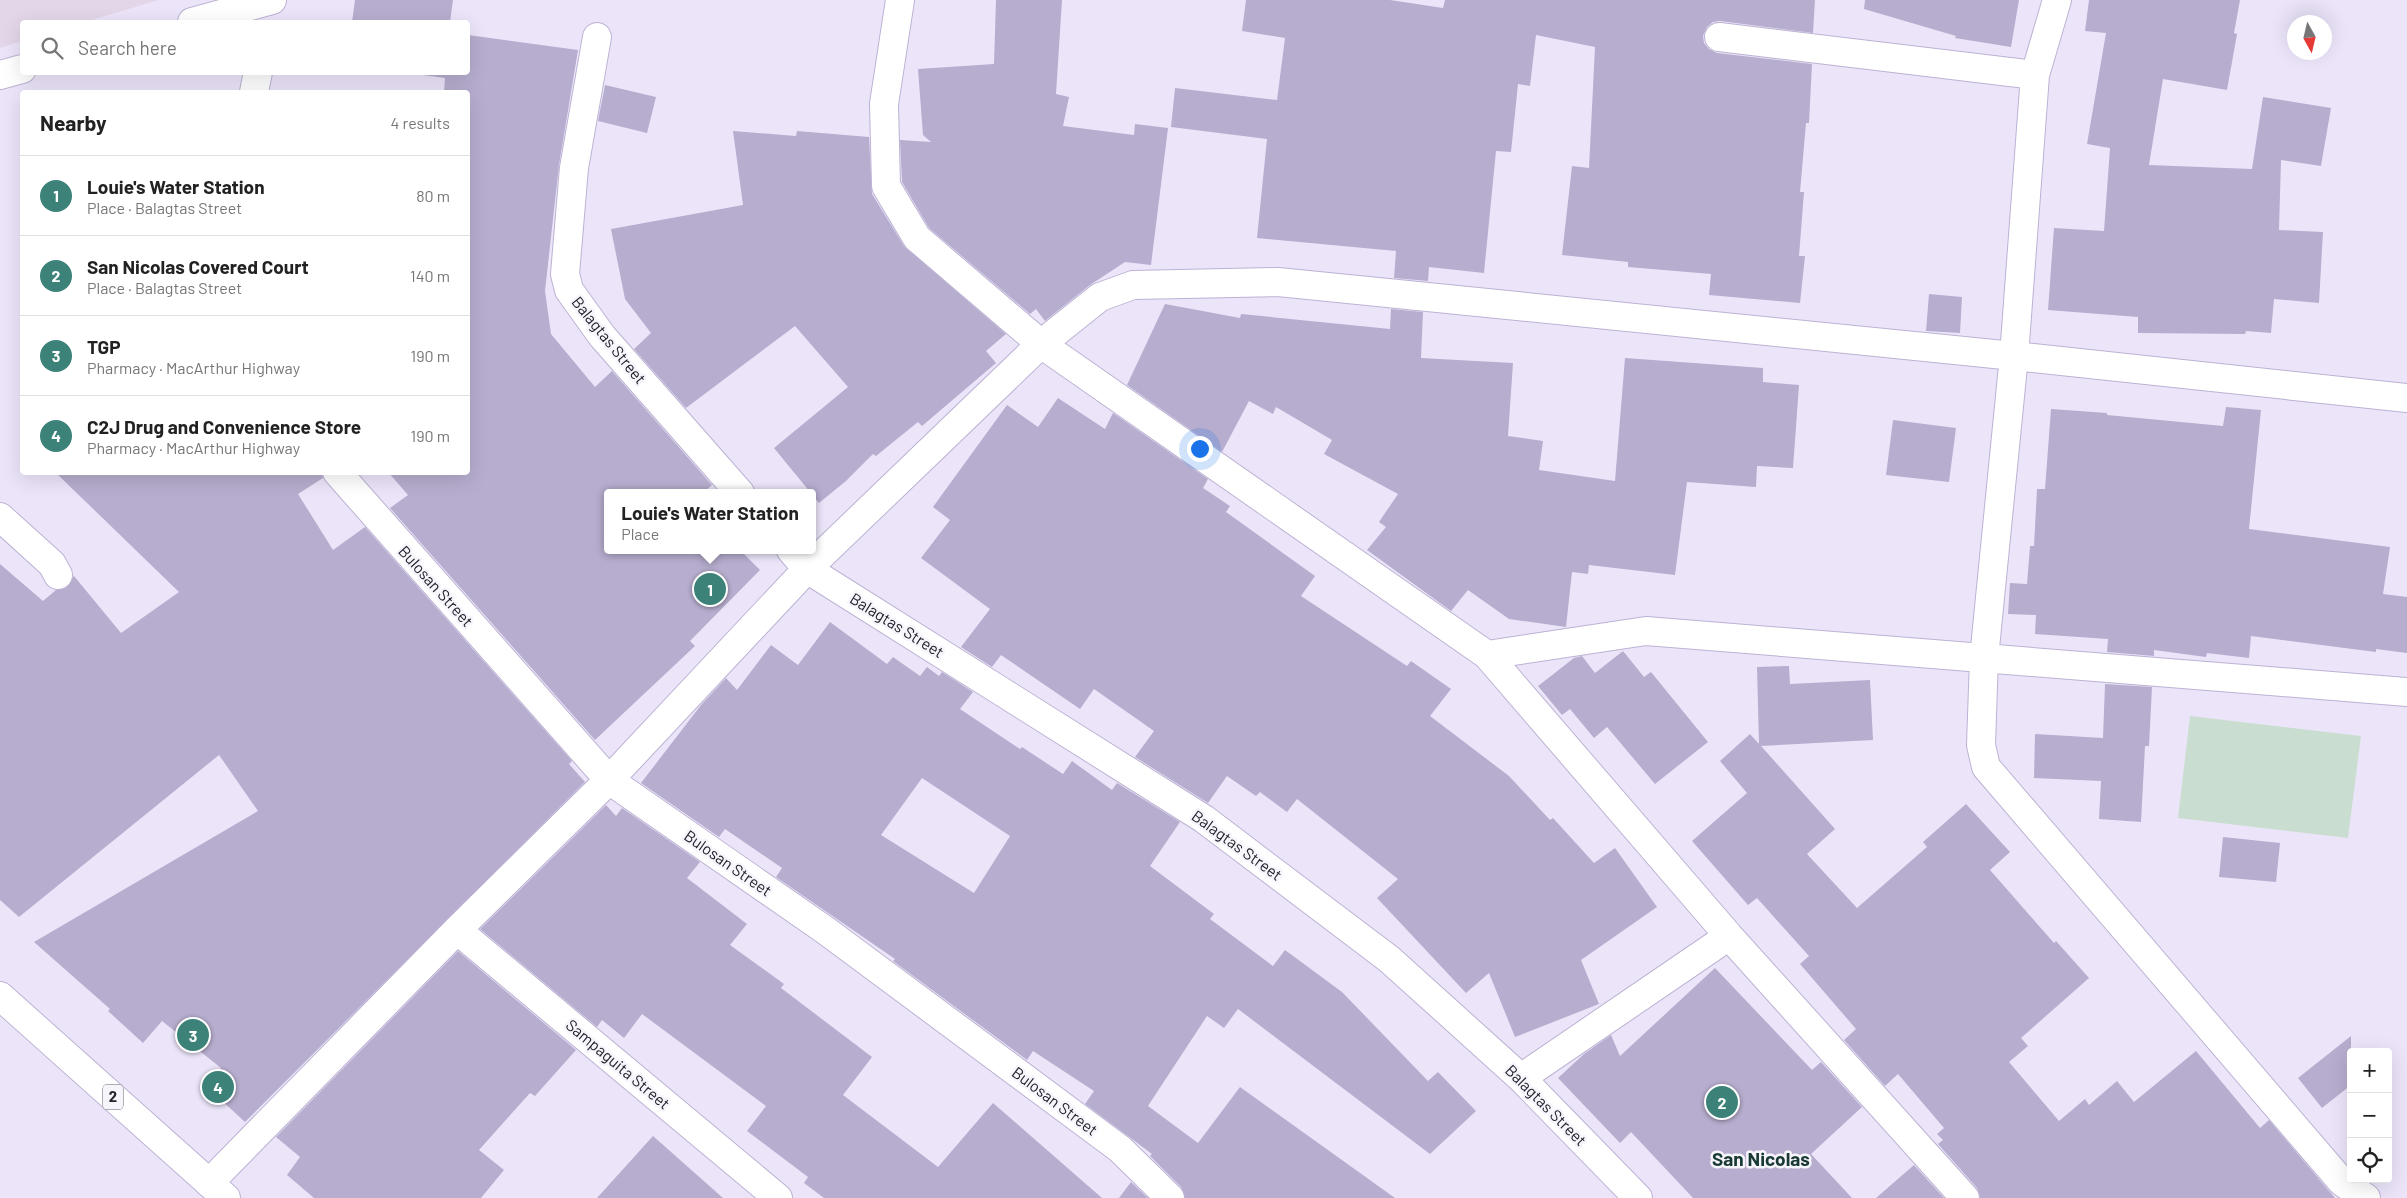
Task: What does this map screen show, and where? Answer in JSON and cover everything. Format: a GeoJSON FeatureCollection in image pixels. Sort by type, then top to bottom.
{"type":"FeatureCollection","features":[{"type":"Feature","properties":{"kind":"main road"},"geometry":{"type":"LineString","coordinates":[[199,20],[274,0],[270,20]]}},
{"type":"Feature","properties":{"kind":"main road"},"geometry":{"type":"LineString","coordinates":[[900,0],[884,104],[886,186],[917,238],[1041,344],[1487,655],[1729,936],[1965,1198]]}},
{"type":"Feature","properties":{"kind":"main road"},"geometry":{"type":"LineString","coordinates":[[2057,0],[2035,74],[2014,356],[1984,658],[1981,745],[1986,766],[2342,1182],[2366,1198]]}},
{"type":"Feature","properties":{"kind":"main road","name":"Balagtas Street"},"geometry":{"type":"LineString","coordinates":[[597,37],[574,168],[565,274],[569,290],[602,336],[736,489]]}},
{"type":"Feature","properties":{"kind":"main road"},"geometry":{"type":"LineString","coordinates":[[1719,37],[2035,74]]}},
{"type":"Feature","properties":{"kind":"main road"},"geometry":{"type":"LineString","coordinates":[[0,75],[20,69]]}},
{"type":"Feature","properties":{"kind":"main road"},"geometry":{"type":"LineString","coordinates":[[254,90],[257,75]]}},
{"type":"Feature","properties":{"kind":"main road"},"geometry":{"type":"LineString","coordinates":[[816,544],[1069,319],[1100,297],[1133,285],[1278,282],[2014,356],[2407,398]]}},
{"type":"Feature","properties":{"kind":"main road","name":"Bulosan Street"},"geometry":{"type":"LineString","coordinates":[[341,475],[609,780],[825,930],[1120,1149],[1170,1198]]}},
{"type":"Feature","properties":{"kind":"main road"},"geometry":{"type":"LineString","coordinates":[[0,517],[52,564],[58,575]]}},
{"type":"Feature","properties":{"kind":"main road"},"geometry":{"type":"LineString","coordinates":[[218,1190],[457,930],[609,780],[799,559]]}},
{"type":"Feature","properties":{"kind":"main road","name":"Balagtas Street"},"geometry":{"type":"LineString","coordinates":[[799,559],[1204,819],[1389,959],[1521,1078],[1638,1198]]}},
{"type":"Feature","properties":{"kind":"main road"},"geometry":{"type":"LineString","coordinates":[[1487,655],[1646,631],[2407,692]]}},
{"type":"Feature","properties":{"kind":"main road","name":"Sampaguita Street"},"geometry":{"type":"LineString","coordinates":[[457,930],[778,1198]]}},
{"type":"Feature","properties":{"kind":"main road"},"geometry":{"type":"LineString","coordinates":[[1521,1078],[1729,936]]}},
{"type":"Feature","properties":{"kind":"main road","name":"2"},"geometry":{"type":"LineString","coordinates":[[0,996],[218,1190]]}},
{"type":"Feature","properties":{"kind":"shaded area"},"geometry":{"type":"Polygon","coordinates":[[[0,0],[159,0],[92,20],[20,20],[20,42],[0,48],[0,0]]]}},
{"type":"Feature","properties":{"kind":"green space"},"geometry":{"type":"Polygon","coordinates":[[[2190,716],[2361,736],[2348,838],[2178,818],[2190,716]]]}},
{"type":"Feature","properties":{"kind":"building"},"geometry":{"type":"Polygon","coordinates":[[[355,0],[453,0],[450,20],[352,20],[355,0]]]}},
{"type":"Feature","properties":{"kind":"building"},"geometry":{"type":"Polygon","coordinates":[[[996,0],[1062,0],[1056,94],[1069,97],[1063,126],[1134,135],[1135,124],[1168,128],[1151,265],[1125,262],[1090,285],[1045,321],[1036,309],[1030,314],[929,228],[902,182],[900,140],[931,142],[923,135],[918,69],[994,64],[996,0]]]}},
{"type":"Feature","properties":{"kind":"building"},"geometry":{"type":"Polygon","coordinates":[[[1246,0],[1390,0],[1443,8],[1445,0],[1815,0],[1813,33],[1720,21],[1713,22],[1707,27],[1703,36],[1704,43],[1709,49],[1717,53],[1812,64],[1809,123],[1806,123],[1800,192],[1804,192],[1799,256],[1805,256],[1800,303],[1709,295],[1711,274],[1628,267],[1628,262],[1562,255],[1572,166],[1589,168],[1595,47],[1536,35],[1530,86],[1518,84],[1511,152],[1496,151],[1484,273],[1429,267],[1428,281],[1394,278],[1396,251],[1257,238],[1267,139],[1171,127],[1175,88],[1277,100],[1285,38],[1242,31],[1246,0]]]}},
{"type":"Feature","properties":{"kind":"building"},"geometry":{"type":"Polygon","coordinates":[[[1865,0],[2019,0],[2011,47],[1955,38],[1956,36],[1864,9],[1865,0]]]}},
{"type":"Feature","properties":{"kind":"building"},"geometry":{"type":"Polygon","coordinates":[[[2089,0],[2240,0],[2234,33],[2237,34],[2227,90],[2163,79],[2149,165],[2252,169],[2263,97],[2331,108],[2321,166],[2281,160],[2279,230],[2323,232],[2319,303],[2274,299],[2271,333],[2246,331],[2245,334],[2138,333],[2138,317],[2048,310],[2054,228],[2104,231],[2110,148],[2087,144],[2106,33],[2085,31],[2089,0]]]}},
{"type":"Feature","properties":{"kind":"building"},"geometry":{"type":"Polygon","coordinates":[[[470,35],[578,50],[559,165],[545,291],[551,334],[595,387],[612,371],[712,485],[708,489],[604,489],[604,554],[744,554],[760,570],[690,641],[695,646],[595,740],[390,508],[408,495],[391,475],[470,475],[470,90],[444,90],[445,78],[423,75],[470,75],[470,35]]]}},
{"type":"Feature","properties":{"kind":"building"},"geometry":{"type":"Polygon","coordinates":[[[605,85],[656,97],[647,133],[598,121],[605,85]]]}},
{"type":"Feature","properties":{"kind":"building"},"geometry":{"type":"Polygon","coordinates":[[[733,131],[796,136],[797,131],[869,137],[872,194],[904,246],[1006,334],[986,351],[996,363],[922,426],[918,422],[876,456],[873,454],[846,481],[819,503],[816,499],[816,489],[808,489],[774,448],[848,387],[795,326],[686,408],[634,349],[651,333],[625,299],[611,229],[743,205],[733,131]]]}},
{"type":"Feature","properties":{"kind":"building"},"geometry":{"type":"Polygon","coordinates":[[[1929,294],[1962,297],[1960,333],[1926,331],[1929,294]]]}},
{"type":"Feature","properties":{"kind":"building"},"geometry":{"type":"Polygon","coordinates":[[[1165,304],[1240,318],[1241,314],[1390,329],[1391,309],[1423,312],[1421,358],[1513,363],[1508,436],[1543,441],[1539,470],[1615,481],[1625,358],[1763,368],[1763,382],[1799,385],[1793,468],[1757,466],[1756,487],[1687,482],[1675,575],[1589,565],[1588,574],[1572,572],[1566,627],[1509,619],[1468,590],[1451,611],[1367,550],[1386,527],[1379,522],[1398,494],[1324,454],[1332,440],[1276,407],[1273,414],[1249,401],[1222,452],[1127,385],[1165,304]]]}},
{"type":"Feature","properties":{"kind":"building"},"geometry":{"type":"Polygon","coordinates":[[[1058,398],[1105,429],[1113,413],[1208,479],[1203,488],[1230,506],[1226,512],[1315,576],[1301,596],[1407,666],[1411,661],[1451,689],[1430,716],[1509,776],[1550,820],[1553,818],[1594,863],[1615,848],[1657,907],[1581,960],[1599,1004],[1515,1037],[1489,973],[1466,993],[1377,898],[1398,879],[1297,799],[1287,812],[1260,792],[1256,796],[1227,776],[1208,803],[1135,757],[1154,731],[1094,689],[1080,709],[1001,655],[992,667],[961,647],[990,609],[921,558],[950,520],[933,507],[1007,405],[1038,427],[1058,398]]]}},
{"type":"Feature","properties":{"kind":"building"},"geometry":{"type":"Polygon","coordinates":[[[2226,407],[2261,410],[2249,529],[2390,547],[2383,594],[2407,597],[2407,653],[2376,649],[2376,652],[2251,636],[2249,658],[2207,653],[2206,657],[2154,650],[2154,656],[2107,652],[2108,639],[2035,634],[2036,615],[2008,614],[2010,583],[2027,584],[2030,546],[2034,546],[2037,489],[2045,489],[2051,409],[2107,413],[2107,415],[2223,426],[2226,407]]]}},
{"type":"Feature","properties":{"kind":"building"},"geometry":{"type":"Polygon","coordinates":[[[1893,420],[1956,428],[1949,482],[1886,475],[1893,420]]]}},
{"type":"Feature","properties":{"kind":"building"},"geometry":{"type":"Polygon","coordinates":[[[58,475],[322,475],[323,478],[298,494],[333,550],[365,527],[572,761],[569,764],[585,782],[245,1122],[206,1086],[221,1068],[162,1021],[143,1043],[108,1011],[110,1009],[34,942],[258,811],[219,755],[19,917],[0,900],[0,564],[43,601],[56,590],[66,588],[74,576],[121,633],[179,592],[58,475]]]}},
{"type":"Feature","properties":{"kind":"building"},"geometry":{"type":"Polygon","coordinates":[[[830,622],[887,664],[893,657],[920,676],[927,667],[939,676],[942,672],[973,692],[960,709],[1020,749],[1022,747],[1063,774],[1072,761],[1112,790],[1117,783],[1180,822],[1150,866],[1214,914],[1210,919],[1273,966],[1285,950],[1342,992],[1428,1081],[1438,1072],[1476,1111],[1430,1154],[1238,1009],[1224,1028],[1207,1016],[1148,1106],[1198,1143],[1240,1087],[1395,1198],[1185,1198],[1181,1187],[1150,1156],[1152,1154],[1085,1104],[1094,1091],[1033,1051],[1027,1060],[893,961],[895,959],[776,877],[782,868],[725,829],[719,837],[641,783],[701,705],[726,678],[737,690],[771,645],[798,665],[830,622]],[[922,778],[881,835],[974,893],[1010,836],[922,778]]]}},
{"type":"Feature","properties":{"kind":"building"},"geometry":{"type":"Polygon","coordinates":[[[1623,651],[1644,677],[1651,672],[1708,742],[1655,784],[1607,727],[1594,738],[1570,709],[1562,715],[1538,686],[1574,658],[1582,656],[1595,673],[1623,651]]]}},
{"type":"Feature","properties":{"kind":"building"},"geometry":{"type":"Polygon","coordinates":[[[1789,666],[1790,684],[1870,680],[1873,740],[1761,746],[1835,829],[1807,854],[1857,908],[1927,847],[1923,842],[1966,804],[2010,852],[1990,870],[2054,943],[2056,941],[2089,978],[2021,1038],[2028,1046],[2009,1062],[2059,1121],[2085,1099],[2089,1105],[2117,1081],[2134,1102],[2196,1051],[2260,1128],[2269,1120],[2335,1198],[1980,1198],[1977,1188],[1938,1144],[1943,1140],[1937,1134],[1944,1128],[1898,1074],[1885,1086],[1844,1040],[1856,1029],[1800,964],[1809,956],[1757,898],[1748,905],[1692,841],[1747,793],[1720,761],[1750,734],[1759,744],[1757,667],[1789,666]]]}},
{"type":"Feature","properties":{"kind":"building"},"geometry":{"type":"Polygon","coordinates":[[[2105,684],[2152,687],[2149,746],[2145,746],[2141,822],[2099,819],[2101,781],[2034,778],[2035,734],[2103,738],[2105,684]]]}},
{"type":"Feature","properties":{"kind":"building"},"geometry":{"type":"Polygon","coordinates":[[[606,805],[616,816],[622,808],[700,862],[687,878],[747,924],[730,945],[784,984],[781,988],[872,1057],[843,1095],[938,1167],[993,1103],[1102,1198],[824,1198],[804,1183],[808,1177],[747,1131],[766,1106],[642,1014],[624,1038],[602,1020],[597,1027],[480,929],[606,805]]]}},
{"type":"Feature","properties":{"kind":"building"},"geometry":{"type":"Polygon","coordinates":[[[2223,837],[2280,843],[2276,882],[2219,877],[2223,837]]]}},
{"type":"Feature","properties":{"kind":"building"},"geometry":{"type":"Polygon","coordinates":[[[458,951],[576,1050],[535,1096],[530,1093],[479,1150],[504,1170],[481,1198],[314,1198],[287,1175],[300,1157],[276,1137],[458,951]]]}},
{"type":"Feature","properties":{"kind":"building"},"geometry":{"type":"Polygon","coordinates":[[[1715,968],[1812,1070],[1821,1062],[1862,1107],[1811,1154],[1852,1198],[1693,1198],[1631,1132],[1620,1143],[1558,1078],[1584,1054],[1611,1035],[1620,1056],[1715,968]]]}},
{"type":"Feature","properties":{"kind":"building"},"geometry":{"type":"Polygon","coordinates":[[[2351,1036],[2351,1048],[2347,1048],[2347,1088],[2322,1108],[2298,1078],[2351,1036]]]}},
{"type":"Feature","properties":{"kind":"building"},"geometry":{"type":"Polygon","coordinates":[[[653,1136],[723,1198],[597,1198],[653,1136]]]}},
{"type":"Feature","properties":{"kind":"building"},"geometry":{"type":"Polygon","coordinates":[[[1914,1165],[1944,1198],[1876,1198],[1914,1165]]]}},
{"type":"Feature","properties":{"kind":"building"},"geometry":{"type":"Polygon","coordinates":[[[1131,1182],[1148,1198],[1119,1198],[1131,1182]]]}},
{"type":"Feature","properties":{"kind":"place","name":"Louie's Water Station"},"geometry":{"type":"Point","coordinates":[710,589]}},
{"type":"Feature","properties":{"kind":"place","name":"TGP"},"geometry":{"type":"Point","coordinates":[193,1035]}},
{"type":"Feature","properties":{"kind":"place","name":"C2J Drug and Convenience Store"},"geometry":{"type":"Point","coordinates":[218,1087]}},
{"type":"Feature","properties":{"kind":"place","name":"San Nicolas Covered Court"},"geometry":{"type":"Point","coordinates":[1722,1102]}},
{"type":"Feature","properties":{"kind":"district","name":"San Nicolas"},"geometry":{"type":"Point","coordinates":[1761,1159]}}]}
